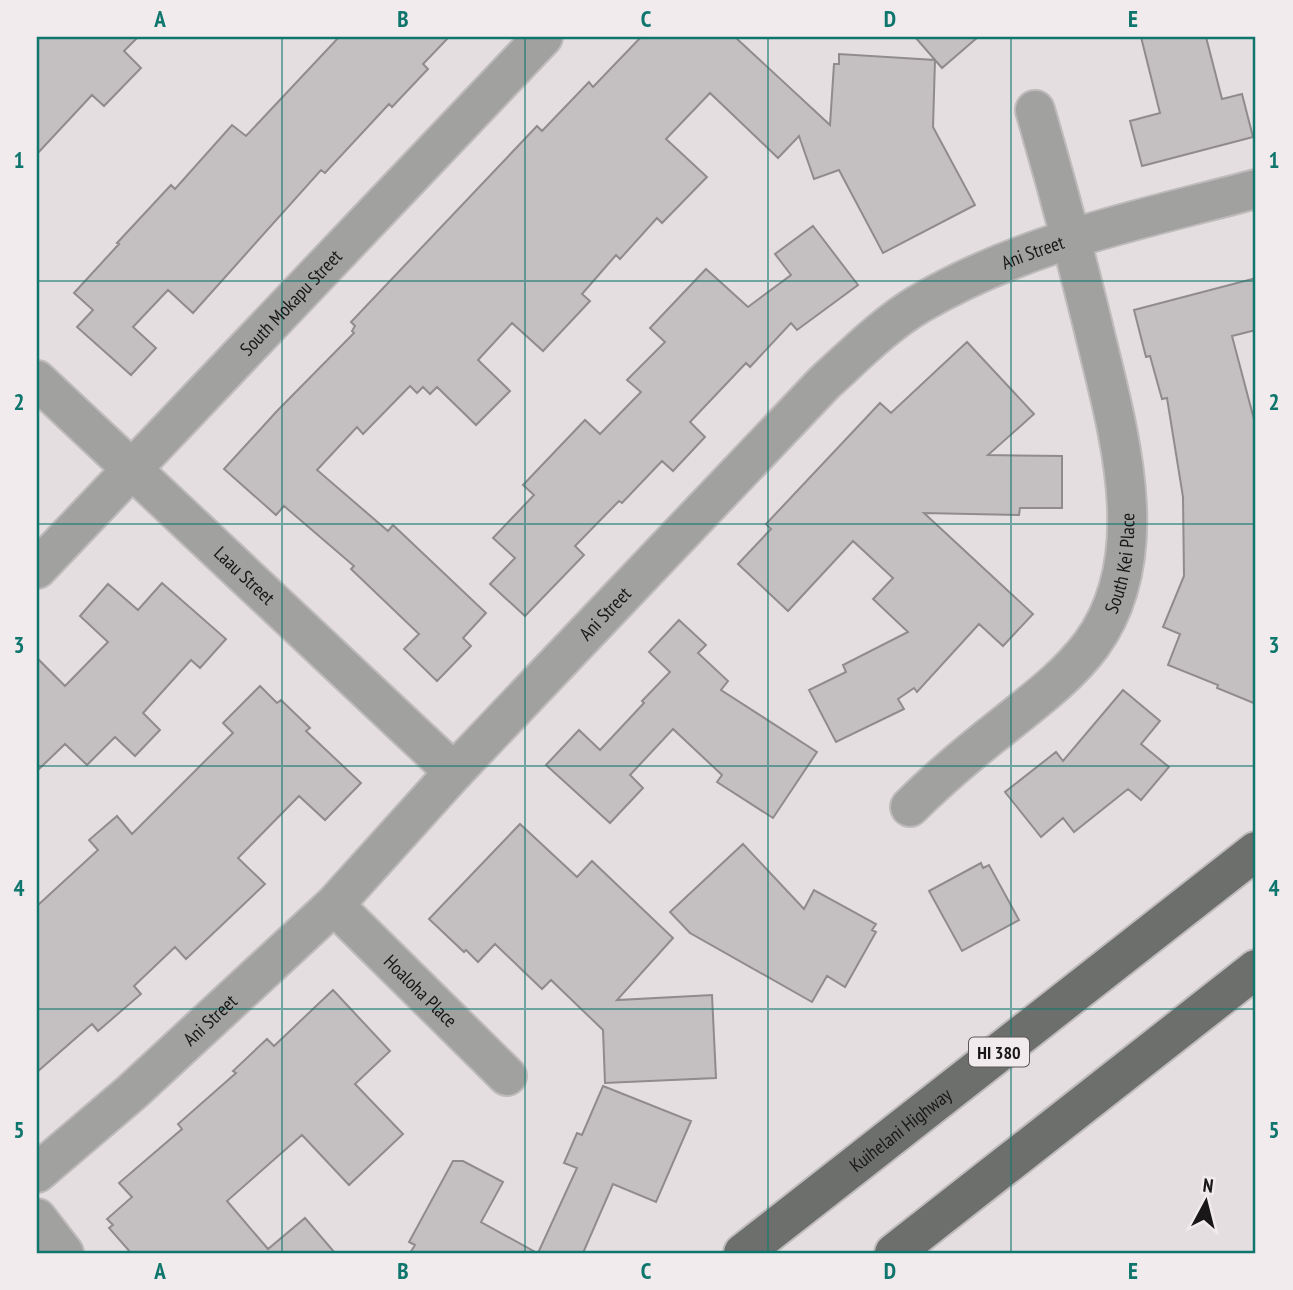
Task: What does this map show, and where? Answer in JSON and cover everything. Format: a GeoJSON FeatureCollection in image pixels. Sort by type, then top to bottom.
{"type":"FeatureCollection","features":[{"type":"Feature","properties":{"kind":"main road","name":"Kuihelani Highway"},"geometry":{"type":"LineString","coordinates":[[743,1253],[1256,851]]}},
{"type":"Feature","properties":{"kind":"main road"},"geometry":{"type":"LineString","coordinates":[[894,1253],[1256,969]]}},
{"type":"Feature","properties":{"kind":"street","name":"South Mokapu Street"},"geometry":{"type":"LineString","coordinates":[[37,569],[543,37]]}},
{"type":"Feature","properties":{"kind":"street","name":"South Kei Place"},"geometry":{"type":"LineString","coordinates":[[910,807],[947,770],[1068,674],[1093,642],[1113,604],[1126,556],[1127,509],[1122,449],[1072,237],[1035,110]]}},
{"type":"Feature","properties":{"kind":"street","name":"Ani Street"},"geometry":{"type":"LineString","coordinates":[[37,1173],[132,1091],[334,905],[454,772],[825,382],[883,329],[917,305],[986,268],[1072,237],[1256,190]]}},
{"type":"Feature","properties":{"kind":"street","name":"Laau Street"},"geometry":{"type":"LineString","coordinates":[[37,380],[454,772]]}},
{"type":"Feature","properties":{"kind":"street","name":"Hoaloha Place"},"geometry":{"type":"LineString","coordinates":[[334,905],[507,1076]]}},
{"type":"Feature","properties":{"kind":"street"},"geometry":{"type":"LineString","coordinates":[[37,1218],[64,1253]]}},
{"type":"Feature","properties":{"kind":"building"},"geometry":{"type":"Polygon","coordinates":[[[37,37],[138,37],[124,51],[141,68],[104,106],[92,95],[37,154],[37,37]]]}},
{"type":"Feature","properties":{"kind":"building"},"geometry":{"type":"Polygon","coordinates":[[[339,37],[449,37],[423,64],[428,69],[392,107],[389,104],[325,173],[321,170],[193,313],[168,290],[133,327],[156,348],[131,375],[77,327],[93,310],[74,293],[171,185],[175,189],[232,125],[246,136],[339,37]]]}},
{"type":"Feature","properties":{"kind":"building"},"geometry":{"type":"Polygon","coordinates":[[[641,37],[735,37],[830,125],[834,64],[839,64],[839,54],[935,60],[933,127],[975,205],[883,253],[839,170],[814,179],[799,136],[778,158],[710,93],[666,139],[707,177],[662,223],[657,218],[620,259],[616,255],[582,294],[590,301],[543,351],[512,323],[478,360],[510,391],[476,425],[437,387],[430,394],[423,387],[417,393],[410,386],[363,434],[357,427],[317,470],[388,531],[393,525],[486,613],[463,638],[471,646],[437,681],[404,649],[419,634],[351,569],[354,566],[284,506],[276,515],[224,469],[354,333],[352,331],[355,326],[351,322],[537,126],[542,131],[589,82],[593,87],[641,37]]]}},
{"type":"Feature","properties":{"kind":"building"},"geometry":{"type":"Polygon","coordinates":[[[915,37],[978,37],[942,68],[915,37]]]}},
{"type":"Feature","properties":{"kind":"building"},"geometry":{"type":"Polygon","coordinates":[[[1141,37],[1206,37],[1222,99],[1242,94],[1253,137],[1142,166],[1130,121],[1160,113],[1141,37]]]}},
{"type":"Feature","properties":{"kind":"building"},"geometry":{"type":"Polygon","coordinates":[[[813,226],[858,285],[797,330],[791,323],[750,367],[746,363],[690,422],[705,437],[673,471],[662,461],[622,503],[619,501],[575,546],[584,555],[525,616],[490,584],[515,558],[493,538],[534,495],[523,485],[585,420],[600,434],[641,392],[627,380],[665,342],[650,328],[706,269],[748,307],[791,275],[775,254],[813,226]]]}},
{"type":"Feature","properties":{"kind":"building"},"geometry":{"type":"Polygon","coordinates":[[[1256,278],[1256,330],[1232,336],[1256,427],[1256,704],[1168,665],[1180,634],[1163,627],[1184,576],[1183,497],[1167,398],[1162,399],[1150,356],[1146,357],[1134,310],[1256,278]]]}},
{"type":"Feature","properties":{"kind":"building"},"geometry":{"type":"Polygon","coordinates":[[[967,342],[1034,414],[988,455],[1062,456],[1062,508],[1020,508],[1019,515],[924,513],[1033,614],[1003,646],[979,624],[917,692],[914,688],[898,699],[904,709],[836,742],[809,690],[846,672],[843,665],[908,632],[873,599],[893,578],[853,541],[788,611],[738,564],[771,529],[766,524],[880,403],[891,413],[967,342]]]}},
{"type":"Feature","properties":{"kind":"building"},"geometry":{"type":"Polygon","coordinates":[[[162,583],[226,639],[200,668],[191,660],[143,713],[160,730],[135,756],[115,737],[87,765],[65,744],[37,771],[37,658],[65,686],[108,642],[80,616],[108,584],[138,610],[162,583]]]}},
{"type":"Feature","properties":{"kind":"building"},"geometry":{"type":"Polygon","coordinates":[[[679,620],[706,645],[698,653],[728,681],[721,690],[817,752],[773,818],[717,782],[722,775],[673,729],[630,775],[643,788],[610,823],[546,765],[579,730],[600,750],[644,703],[642,701],[670,672],[649,652],[679,620]]]}},
{"type":"Feature","properties":{"kind":"building"},"geometry":{"type":"Polygon","coordinates":[[[260,686],[277,703],[281,700],[310,728],[306,731],[361,783],[325,820],[299,796],[238,858],[265,884],[186,959],[175,947],[134,986],[141,994],[98,1031],[92,1024],[37,1072],[37,906],[98,850],[89,840],[117,816],[132,834],[233,733],[223,723],[260,686]]]}},
{"type":"Feature","properties":{"kind":"building"},"geometry":{"type":"Polygon","coordinates":[[[1123,690],[1160,721],[1141,744],[1169,767],[1141,800],[1128,789],[1074,832],[1063,818],[1041,837],[1005,792],[1056,752],[1063,761],[1123,690]]]}},
{"type":"Feature","properties":{"kind":"building"},"geometry":{"type":"Polygon","coordinates":[[[520,824],[577,877],[592,861],[673,938],[617,1000],[712,995],[716,1078],[605,1083],[603,1030],[551,980],[542,989],[495,944],[478,962],[429,919],[520,824]]]}},
{"type":"Feature","properties":{"kind":"building"},"geometry":{"type":"Polygon","coordinates":[[[743,844],[804,909],[814,890],[876,924],[872,930],[876,932],[845,987],[827,976],[812,1002],[690,933],[670,912],[743,844]]]}},
{"type":"Feature","properties":{"kind":"building"},"geometry":{"type":"Polygon","coordinates":[[[981,863],[983,868],[989,865],[1019,920],[962,951],[929,891],[981,863]]]}},
{"type":"Feature","properties":{"kind":"building"},"geometry":{"type":"Polygon","coordinates":[[[333,990],[390,1051],[355,1084],[403,1134],[349,1185],[302,1135],[227,1201],[268,1249],[305,1218],[335,1253],[131,1253],[109,1228],[113,1225],[107,1219],[132,1197],[119,1183],[182,1129],[178,1124],[236,1073],[233,1071],[267,1039],[274,1046],[333,990]]]}},
{"type":"Feature","properties":{"kind":"building"},"geometry":{"type":"Polygon","coordinates":[[[603,1086],[691,1121],[656,1202],[613,1184],[583,1253],[538,1253],[577,1168],[564,1163],[577,1133],[582,1135],[603,1086]]]}},
{"type":"Feature","properties":{"kind":"building"},"geometry":{"type":"Polygon","coordinates":[[[453,1161],[463,1161],[503,1182],[481,1222],[537,1253],[410,1253],[415,1245],[409,1242],[453,1161]]]}}]}
